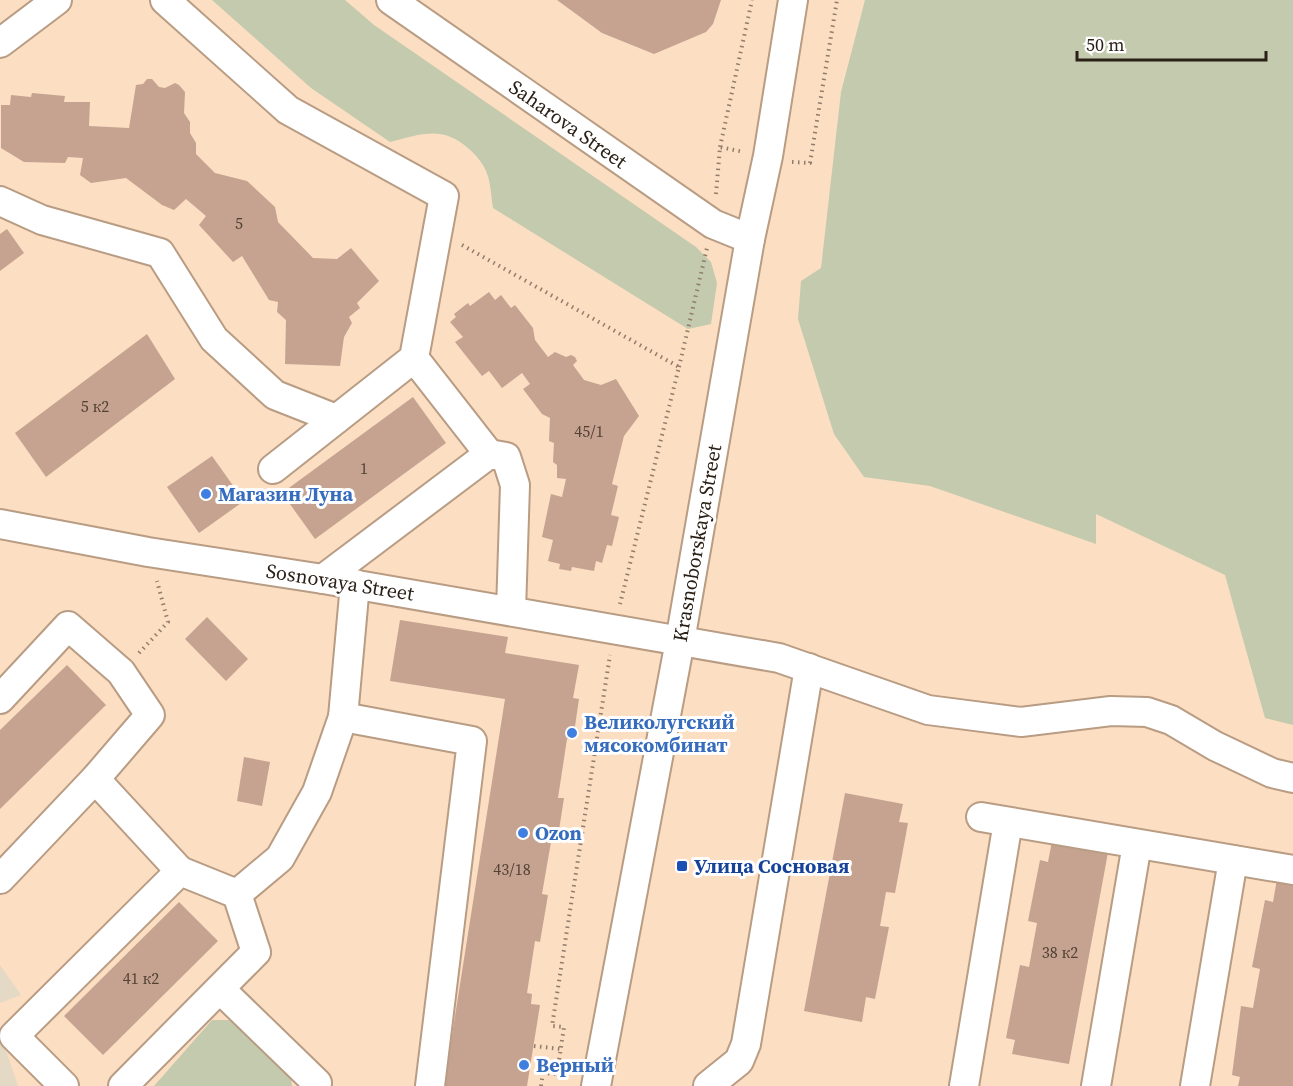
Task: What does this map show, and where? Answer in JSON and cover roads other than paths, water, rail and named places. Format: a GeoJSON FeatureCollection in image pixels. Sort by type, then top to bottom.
{"type":"FeatureCollection","features":[{"type":"Feature","properties":{"kind":"street"},"geometry":{"type":"LineString","coordinates":[[0,43],[57,0]]}},
{"type":"Feature","properties":{"kind":"street"},"geometry":{"type":"LineString","coordinates":[[165,0],[288,110],[444,196],[414,358],[273,469]]}},
{"type":"Feature","properties":{"kind":"street","name":"Saharova Street"},"geometry":{"type":"LineString","coordinates":[[391,0],[713,224],[750,238]]}},
{"type":"Feature","properties":{"kind":"street","name":"Krasnoborskaya Street"},"geometry":{"type":"LineString","coordinates":[[597,1086],[680,640],[750,238],[768,156],[793,0]]}},
{"type":"Feature","properties":{"kind":"street"},"geometry":{"type":"LineString","coordinates":[[0,201],[42,220],[160,253],[214,339],[275,395],[336,419]]}},
{"type":"Feature","properties":{"kind":"street"},"geometry":{"type":"LineString","coordinates":[[414,358],[489,454],[507,457],[515,485],[511,611]]}},
{"type":"Feature","properties":{"kind":"street"},"geometry":{"type":"LineString","coordinates":[[323,579],[489,454]]}},
{"type":"Feature","properties":{"kind":"street","name":"Sosnovaya Street"},"geometry":{"type":"LineString","coordinates":[[0,524],[148,552],[323,579],[779,658],[928,710],[1021,722],[1111,711],[1147,712],[1171,720],[1215,746],[1272,772],[1293,778]]}},
{"type":"Feature","properties":{"kind":"street"},"geometry":{"type":"LineString","coordinates":[[237,894],[280,858],[317,792],[343,717],[355,585]]}},
{"type":"Feature","properties":{"kind":"street"},"geometry":{"type":"LineString","coordinates":[[0,699],[68,626],[121,672],[150,715],[96,779],[0,879]]}},
{"type":"Feature","properties":{"kind":"street"},"geometry":{"type":"LineString","coordinates":[[708,1086],[739,1060],[746,1044],[809,668]]}},
{"type":"Feature","properties":{"kind":"street"},"geometry":{"type":"LineString","coordinates":[[343,717],[472,741],[430,1086]]}},
{"type":"Feature","properties":{"kind":"street"},"geometry":{"type":"LineString","coordinates":[[96,779],[180,871],[237,894],[256,952],[123,1086]]}},
{"type":"Feature","properties":{"kind":"street"},"geometry":{"type":"LineString","coordinates":[[964,1086],[995,819],[1293,870]]}},
{"type":"Feature","properties":{"kind":"street"},"geometry":{"type":"LineString","coordinates":[[1096,1086],[1137,844]]}},
{"type":"Feature","properties":{"kind":"street"},"geometry":{"type":"LineString","coordinates":[[1195,1086],[1233,860]]}},
{"type":"Feature","properties":{"kind":"street"},"geometry":{"type":"LineString","coordinates":[[64,1086],[14,1036],[180,871]]}},
{"type":"Feature","properties":{"kind":"street"},"geometry":{"type":"LineString","coordinates":[[220,989],[317,1085]]}},
{"type":"Feature","properties":{"kind":"place","name":"Магазин Луна"},"geometry":{"type":"Point","coordinates":[206,494]}},
{"type":"Feature","properties":{"kind":"place","name":"Великолугский мясокомбинат"},"geometry":{"type":"Point","coordinates":[572,733]}},
{"type":"Feature","properties":{"kind":"place","name":"Ozon"},"geometry":{"type":"Point","coordinates":[523,833]}},
{"type":"Feature","properties":{"kind":"place","name":"Улица Сосновая"},"geometry":{"type":"Point","coordinates":[682,866]}},
{"type":"Feature","properties":{"kind":"place","name":"Верный"},"geometry":{"type":"Point","coordinates":[524,1065]}}]}
